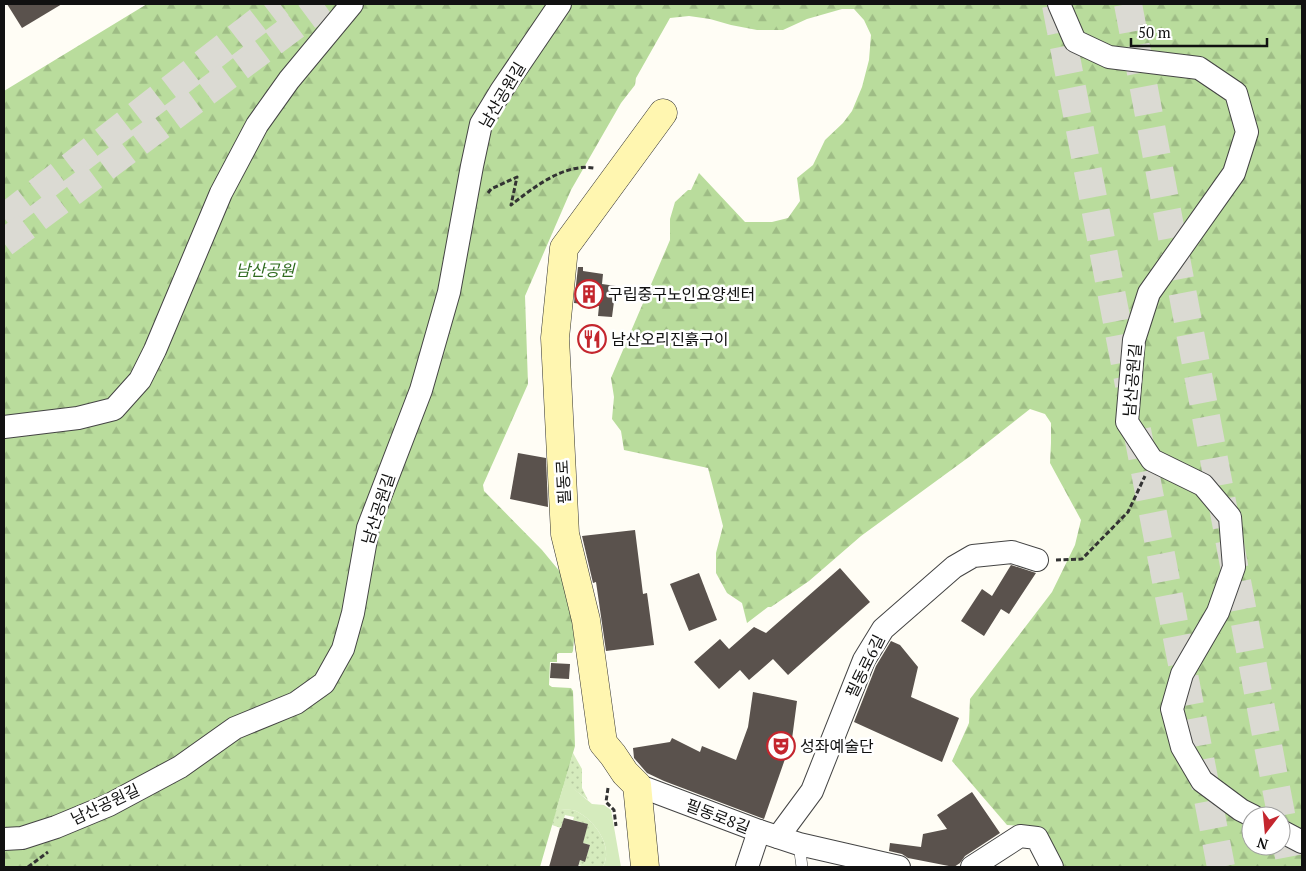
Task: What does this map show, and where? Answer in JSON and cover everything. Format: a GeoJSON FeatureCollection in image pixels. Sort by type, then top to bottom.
{"type":"FeatureCollection","features":[{"type":"Feature","properties":{"kind":"street"},"geometry":{"type":"LineString","coordinates":[[4,426],[78,418],[114,409],[140,380],[155,350],[221,192],[257,125],[289,80],[352,4]]}},
{"type":"Feature","properties":{"kind":"street","name":"남산공원길"},"geometry":{"type":"LineString","coordinates":[[4,839],[22,838],[56,827],[109,805],[180,768],[235,728],[296,703],[324,682],[343,649],[353,613],[368,528],[421,390],[449,292],[481,124],[560,4]]}},
{"type":"Feature","properties":{"kind":"street","name":"남산공원길"},"geometry":{"type":"LineString","coordinates":[[1059,4],[1075,41],[1109,57],[1199,68],[1236,93],[1247,132],[1234,173],[1150,293],[1134,340],[1126,422],[1152,460],[1203,485],[1230,517],[1234,567],[1218,612],[1182,674],[1172,709],[1182,747],[1202,781],[1241,810]]}},
{"type":"Feature","properties":{"kind":"street","name":"필동로"},"geometry":{"type":"LineString","coordinates":[[637,785],[624,773],[613,755],[603,744],[586,620],[565,534],[555,338],[564,248],[663,113]]}},
{"type":"Feature","properties":{"kind":"street","name":"필동로6길"},"geometry":{"type":"LineString","coordinates":[[747,867],[779,837],[812,791],[864,660],[883,629],[954,567],[973,556],[1012,552],[1037,560]]}},
{"type":"Feature","properties":{"kind":"street"},"geometry":{"type":"LineString","coordinates":[[637,785],[645,867]]}},
{"type":"Feature","properties":{"kind":"street","name":"필동로8길"},"geometry":{"type":"LineString","coordinates":[[637,785],[779,837],[899,867]]}},
{"type":"Feature","properties":{"kind":"street"},"geometry":{"type":"LineString","coordinates":[[972,867],[1020,836],[1037,838],[1052,867]]}},
{"type":"Feature","properties":{"kind":"lane"},"geometry":{"type":"LineString","coordinates":[[779,837],[802,867]]}},
{"type":"Feature","properties":{"kind":"path"},"geometry":{"type":"LineString","coordinates":[[485,196],[491,189],[517,177],[511,205],[558,173],[586,167],[619,173]]}},
{"type":"Feature","properties":{"kind":"path"},"geometry":{"type":"LineString","coordinates":[[1037,560],[1082,559],[1128,512],[1152,460]]}},
{"type":"Feature","properties":{"kind":"path"},"geometry":{"type":"LineString","coordinates":[[613,755],[606,802],[614,810],[617,829]]}},
{"type":"Feature","properties":{"kind":"green space","name":"남산공원"},"geometry":{"type":"Polygon","coordinates":[[[147,4],[1302,4],[1302,867],[1061,867],[1041,827],[1007,825],[952,761],[969,723],[970,699],[1052,592],[1075,545],[1081,520],[1050,463],[1051,423],[1045,414],[1030,409],[969,457],[861,536],[809,581],[747,623],[742,603],[727,593],[716,573],[716,553],[723,526],[708,468],[624,450],[621,431],[612,419],[614,397],[611,378],[670,240],[670,219],[675,202],[688,190],[691,190],[699,173],[745,222],[772,222],[788,218],[800,201],[797,178],[813,165],[825,140],[843,123],[852,111],[862,87],[869,60],[871,35],[864,20],[854,9],[842,9],[807,19],[783,30],[757,30],[689,16],[670,18],[636,78],[635,85],[621,103],[571,190],[525,296],[528,384],[483,485],[484,491],[542,550],[561,573],[575,627],[572,653],[559,653],[557,654],[557,662],[550,662],[549,685],[552,687],[571,688],[573,691],[575,746],[540,867],[4,867],[4,91],[147,4]]]}},
{"type":"Feature","properties":{"kind":"green space"},"geometry":{"type":"Polygon","coordinates":[[[573,753],[582,769],[582,788],[588,800],[568,785],[563,787],[573,753]]]}},
{"type":"Feature","properties":{"kind":"green space"},"geometry":{"type":"Polygon","coordinates":[[[568,784],[592,804],[604,805],[611,810],[621,867],[603,867],[606,859],[604,843],[596,827],[590,821],[576,811],[556,810],[563,787],[568,784]]]}},
{"type":"Feature","properties":{"kind":"green space"},"geometry":{"type":"Polygon","coordinates":[[[556,810],[576,811],[596,827],[601,835],[606,851],[603,867],[584,867],[579,865],[580,860],[585,861],[590,845],[583,843],[587,824],[573,820],[574,817],[565,815],[561,828],[552,825],[556,810]]]}},
{"type":"Feature","properties":{"kind":"building"},"geometry":{"type":"Polygon","coordinates":[[[7,4],[62,4],[22,28],[7,4]]]}},
{"type":"Feature","properties":{"kind":"building","name":"구립중구노인요양센터"},"geometry":{"type":"Polygon","coordinates":[[[578,267],[583,267],[583,271],[603,274],[602,284],[616,286],[612,317],[598,316],[599,306],[574,303],[578,267]]]}},
{"type":"Feature","properties":{"kind":"building"},"geometry":{"type":"Polygon","coordinates":[[[518,453],[546,458],[548,507],[510,499],[518,453]]]}},
{"type":"Feature","properties":{"kind":"building"},"geometry":{"type":"Polygon","coordinates":[[[635,530],[643,594],[647,593],[654,645],[606,651],[596,582],[593,583],[582,536],[635,530]]]}},
{"type":"Feature","properties":{"kind":"building"},"geometry":{"type":"Polygon","coordinates":[[[1011,565],[1036,573],[1009,614],[1001,609],[984,636],[961,621],[982,589],[992,596],[1011,565]]]}},
{"type":"Feature","properties":{"kind":"building"},"geometry":{"type":"Polygon","coordinates":[[[840,568],[870,602],[788,675],[773,659],[749,680],[740,670],[719,689],[694,662],[720,639],[729,649],[754,627],[766,633],[840,568]]]}},
{"type":"Feature","properties":{"kind":"building"},"geometry":{"type":"Polygon","coordinates":[[[699,573],[717,620],[689,631],[670,584],[699,573]]]}},
{"type":"Feature","properties":{"kind":"building"},"geometry":{"type":"Polygon","coordinates":[[[891,641],[900,645],[918,667],[911,697],[959,718],[942,762],[854,722],[876,666],[891,641]]]}},
{"type":"Feature","properties":{"kind":"building"},"geometry":{"type":"Polygon","coordinates":[[[551,663],[570,664],[569,679],[550,678],[551,663]]]}},
{"type":"Feature","properties":{"kind":"building"},"geometry":{"type":"Polygon","coordinates":[[[753,692],[797,701],[792,739],[764,819],[664,781],[647,773],[634,758],[633,748],[670,742],[672,738],[700,752],[702,746],[736,760],[748,727],[753,692]]]}},
{"type":"Feature","properties":{"kind":"building"},"geometry":{"type":"Polygon","coordinates":[[[972,792],[1000,833],[965,856],[960,863],[954,867],[908,858],[902,854],[889,851],[890,843],[921,847],[923,834],[947,829],[937,815],[972,792]]]}},
{"type":"Feature","properties":{"kind":"building"},"geometry":{"type":"Polygon","coordinates":[[[564,818],[588,824],[583,843],[590,845],[585,862],[580,860],[578,867],[549,867],[560,828],[564,818]]]}},
{"type":"Feature","properties":{"kind":"tunnel"},"geometry":{"type":"LineString","coordinates":[[4,218],[280,4]]}},
{"type":"Feature","properties":{"kind":"tunnel"},"geometry":{"type":"LineString","coordinates":[[4,243],[324,4]]}},
{"type":"Feature","properties":{"kind":"tunnel"},"geometry":{"type":"LineString","coordinates":[[1128,4],[1291,867]]}},
{"type":"Feature","properties":{"kind":"tunnel"},"geometry":{"type":"LineString","coordinates":[[1056,5],[1129,385]]}},
{"type":"Feature","properties":{"kind":"tunnel"},"geometry":{"type":"LineString","coordinates":[[1137,430],[1221,867]]}},
{"type":"Feature","properties":{"kind":"place","name":"구립중구노인요양센터"},"geometry":{"type":"Point","coordinates":[589,294]}},
{"type":"Feature","properties":{"kind":"place","name":"남산오리진흙구이"},"geometry":{"type":"Point","coordinates":[592,339]}},
{"type":"Feature","properties":{"kind":"place","name":"성좌예술단"},"geometry":{"type":"Point","coordinates":[781,746]}}]}
